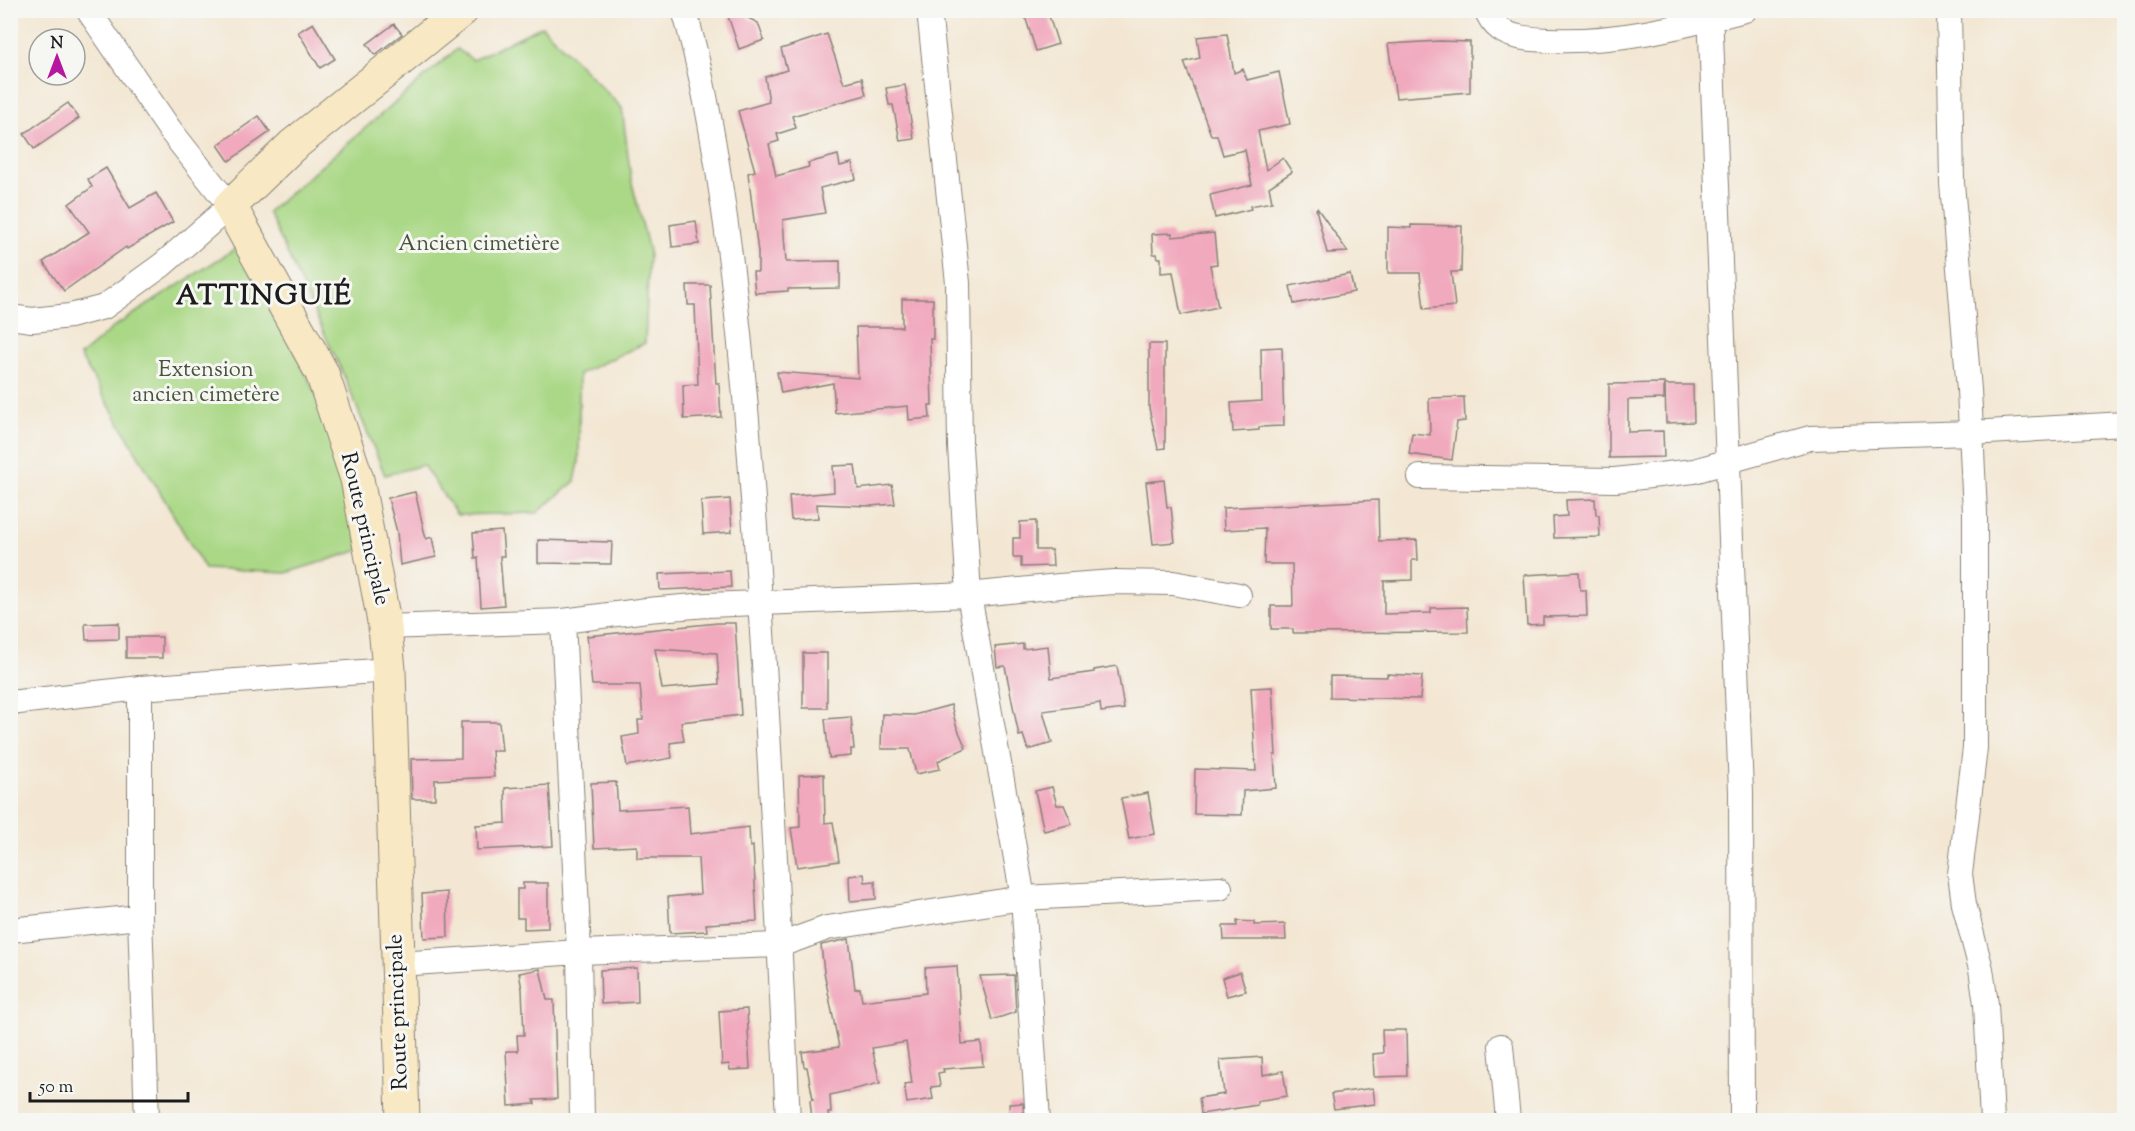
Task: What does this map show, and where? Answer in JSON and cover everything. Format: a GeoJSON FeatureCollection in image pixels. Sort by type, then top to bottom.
{"type":"FeatureCollection","features":[{"type":"Feature","properties":{"kind":"street","name":"Route principale"},"geometry":{"type":"LineString","coordinates":[[88,10],[170,130],[230,206],[322,373],[357,479],[385,627],[389,670],[403,1120]]}},
{"type":"Feature","properties":{"kind":"street"},"geometry":{"type":"LineString","coordinates":[[10,317],[32,320],[70,316],[104,307],[162,265],[230,206],[292,146],[462,10]]}},
{"type":"Feature","properties":{"kind":"street"},"geometry":{"type":"LineString","coordinates":[[684,10],[694,43],[707,104],[733,269],[744,372],[761,604],[788,1120]]}},
{"type":"Feature","properties":{"kind":"street"},"geometry":{"type":"LineString","coordinates":[[929,10],[958,283],[960,446],[969,596],[1023,898],[1038,1120]]}},
{"type":"Feature","properties":{"kind":"street"},"geometry":{"type":"LineString","coordinates":[[1486,10],[1496,25],[1513,36],[1575,41],[1676,29],[1710,15],[1745,10]]}},
{"type":"Feature","properties":{"kind":"street"},"geometry":{"type":"LineString","coordinates":[[1949,10],[1952,183],[1975,512],[1976,748],[1960,874],[1964,904],[1981,969],[1986,1004],[1992,1120]]}},
{"type":"Feature","properties":{"kind":"street"},"geometry":{"type":"LineString","coordinates":[[1710,15],[1741,792],[1742,1120]]}},
{"type":"Feature","properties":{"kind":"street"},"geometry":{"type":"LineString","coordinates":[[1420,477],[1615,480],[1694,471],[1810,438],[1971,433],[2124,424]]}},
{"type":"Feature","properties":{"kind":"street"},"geometry":{"type":"LineString","coordinates":[[385,627],[563,621],[707,605],[969,596],[1114,582],[1173,583],[1239,595]]}},
{"type":"Feature","properties":{"kind":"street"},"geometry":{"type":"LineString","coordinates":[[563,621],[579,952],[582,1120]]}},
{"type":"Feature","properties":{"kind":"street"},"geometry":{"type":"LineString","coordinates":[[10,703],[140,688],[389,670]]}},
{"type":"Feature","properties":{"kind":"street"},"geometry":{"type":"LineString","coordinates":[[140,688],[140,917],[147,1120]]}},
{"type":"Feature","properties":{"kind":"street"},"geometry":{"type":"LineString","coordinates":[[398,964],[579,952],[780,945],[827,928],[1023,898],[1220,888]]}},
{"type":"Feature","properties":{"kind":"street"},"geometry":{"type":"LineString","coordinates":[[10,930],[140,917]]}},
{"type":"Feature","properties":{"kind":"street"},"geometry":{"type":"LineString","coordinates":[[1501,1046],[1508,1120]]}},
{"type":"Feature","properties":{"kind":"green space","name":"Ancien cimetière"},"geometry":{"type":"Polygon","coordinates":[[[542,26],[622,108],[631,179],[649,251],[645,343],[579,374],[579,462],[575,481],[537,513],[457,515],[423,465],[385,475],[344,376],[268,212],[457,49],[473,60],[542,26]]]}},
{"type":"Feature","properties":{"kind":"green space","name":"Extension ancien cimetère"},"geometry":{"type":"Polygon","coordinates":[[[242,244],[336,435],[360,550],[286,573],[205,569],[80,356],[115,326],[242,244]]]}},
{"type":"Feature","properties":{"kind":"building"},"geometry":{"type":"Polygon","coordinates":[[[726,10],[745,10],[748,18],[758,23],[764,40],[739,49],[726,10]]]}},
{"type":"Feature","properties":{"kind":"building"},"geometry":{"type":"Polygon","coordinates":[[[1023,10],[1047,10],[1058,44],[1036,51],[1023,10]]]}},
{"type":"Feature","properties":{"kind":"building"},"geometry":{"type":"Polygon","coordinates":[[[313,23],[335,59],[320,68],[298,32],[313,23]]]}},
{"type":"Feature","properties":{"kind":"building"},"geometry":{"type":"Polygon","coordinates":[[[394,24],[402,34],[375,55],[367,44],[394,24]]]}},
{"type":"Feature","properties":{"kind":"building"},"geometry":{"type":"Polygon","coordinates":[[[827,34],[844,83],[862,78],[866,95],[792,116],[796,128],[777,134],[779,141],[769,144],[776,176],[809,167],[808,163],[838,155],[840,166],[852,163],[856,179],[820,188],[825,213],[783,220],[786,262],[840,261],[840,288],[788,289],[788,291],[755,293],[753,272],[758,272],[758,252],[748,173],[755,171],[738,111],[769,102],[765,77],[787,70],[781,49],[827,34]]]}},
{"type":"Feature","properties":{"kind":"building"},"geometry":{"type":"Polygon","coordinates":[[[1227,34],[1234,73],[1243,69],[1247,80],[1279,72],[1290,124],[1258,131],[1266,170],[1283,158],[1292,172],[1269,187],[1272,202],[1250,206],[1251,209],[1215,218],[1210,195],[1252,185],[1245,150],[1223,155],[1217,135],[1211,135],[1184,62],[1200,58],[1197,37],[1227,34]]]}},
{"type":"Feature","properties":{"kind":"building"},"geometry":{"type":"Polygon","coordinates":[[[1470,42],[1470,92],[1396,98],[1388,44],[1470,42]]]}},
{"type":"Feature","properties":{"kind":"building"},"geometry":{"type":"Polygon","coordinates":[[[905,85],[914,139],[900,141],[893,105],[889,105],[886,88],[905,85]]]}},
{"type":"Feature","properties":{"kind":"building"},"geometry":{"type":"Polygon","coordinates":[[[68,103],[79,118],[34,149],[24,134],[68,103]]]}},
{"type":"Feature","properties":{"kind":"building"},"geometry":{"type":"Polygon","coordinates":[[[259,116],[270,132],[229,161],[218,145],[259,116]]]}},
{"type":"Feature","properties":{"kind":"building"},"geometry":{"type":"Polygon","coordinates":[[[106,168],[130,208],[156,193],[173,222],[127,249],[126,247],[64,291],[43,262],[89,232],[69,204],[92,187],[88,179],[106,168]]]}},
{"type":"Feature","properties":{"kind":"building"},"geometry":{"type":"Polygon","coordinates":[[[1317,208],[1348,252],[1327,253],[1317,208]]]}},
{"type":"Feature","properties":{"kind":"building"},"geometry":{"type":"Polygon","coordinates":[[[696,221],[699,244],[672,247],[670,225],[696,221]]]}},
{"type":"Feature","properties":{"kind":"building"},"geometry":{"type":"Polygon","coordinates":[[[1411,225],[1462,226],[1461,272],[1451,272],[1455,306],[1424,309],[1420,273],[1388,273],[1388,227],[1411,228],[1411,225]]]}},
{"type":"Feature","properties":{"kind":"building"},"geometry":{"type":"Polygon","coordinates":[[[1172,233],[1172,237],[1214,233],[1217,264],[1210,265],[1218,307],[1181,315],[1173,272],[1161,273],[1161,258],[1153,254],[1152,234],[1172,233]]]}},
{"type":"Feature","properties":{"kind":"building"},"geometry":{"type":"Polygon","coordinates":[[[1350,274],[1354,292],[1294,304],[1290,286],[1350,274]]]}},
{"type":"Feature","properties":{"kind":"building"},"geometry":{"type":"Polygon","coordinates":[[[687,285],[710,285],[716,383],[719,383],[721,417],[684,419],[683,385],[698,384],[695,305],[688,305],[687,285]]]}},
{"type":"Feature","properties":{"kind":"building"},"geometry":{"type":"Polygon","coordinates":[[[902,299],[933,299],[933,339],[930,339],[932,405],[929,405],[930,418],[909,420],[908,406],[835,413],[833,383],[781,393],[777,372],[858,378],[856,327],[902,327],[902,299]]]}},
{"type":"Feature","properties":{"kind":"building"},"geometry":{"type":"Polygon","coordinates":[[[1149,344],[1165,344],[1165,448],[1158,449],[1149,408],[1149,344]]]}},
{"type":"Feature","properties":{"kind":"building"},"geometry":{"type":"Polygon","coordinates":[[[1282,347],[1284,426],[1259,427],[1259,430],[1233,432],[1231,403],[1262,401],[1261,348],[1282,347]]]}},
{"type":"Feature","properties":{"kind":"building"},"geometry":{"type":"Polygon","coordinates":[[[1664,383],[1664,399],[1628,400],[1628,432],[1663,431],[1664,457],[1609,458],[1609,384],[1664,383]]]}},
{"type":"Feature","properties":{"kind":"building"},"geometry":{"type":"Polygon","coordinates":[[[1665,385],[1693,385],[1694,422],[1666,423],[1665,385]]]}},
{"type":"Feature","properties":{"kind":"building"},"geometry":{"type":"Polygon","coordinates":[[[1464,397],[1465,421],[1457,422],[1452,460],[1409,454],[1412,433],[1430,435],[1429,398],[1464,397]]]}},
{"type":"Feature","properties":{"kind":"building"},"geometry":{"type":"Polygon","coordinates":[[[855,465],[858,489],[892,485],[895,504],[870,506],[817,504],[818,518],[791,520],[789,496],[834,492],[833,466],[855,465]]]}},
{"type":"Feature","properties":{"kind":"building"},"geometry":{"type":"Polygon","coordinates":[[[1164,480],[1167,507],[1171,507],[1175,542],[1153,544],[1146,482],[1164,480]]]}},
{"type":"Feature","properties":{"kind":"building"},"geometry":{"type":"Polygon","coordinates":[[[415,492],[426,539],[432,537],[436,557],[400,565],[397,532],[388,498],[415,492]]]}},
{"type":"Feature","properties":{"kind":"building"},"geometry":{"type":"Polygon","coordinates":[[[730,499],[732,532],[703,534],[701,501],[730,499]]]}},
{"type":"Feature","properties":{"kind":"building"},"geometry":{"type":"Polygon","coordinates":[[[1595,499],[1596,515],[1599,515],[1600,537],[1554,538],[1553,517],[1567,516],[1566,500],[1595,499]]]}},
{"type":"Feature","properties":{"kind":"building"},"geometry":{"type":"Polygon","coordinates":[[[1378,500],[1379,541],[1417,540],[1418,560],[1412,560],[1412,580],[1384,581],[1384,614],[1431,613],[1431,608],[1467,607],[1468,632],[1293,633],[1293,629],[1271,629],[1271,606],[1293,606],[1292,564],[1264,564],[1265,528],[1224,530],[1223,508],[1378,500]]]}},
{"type":"Feature","properties":{"kind":"building"},"geometry":{"type":"Polygon","coordinates":[[[1036,521],[1036,550],[1052,550],[1053,566],[1021,567],[1021,557],[1013,557],[1013,538],[1020,538],[1020,522],[1036,521]]]}},
{"type":"Feature","properties":{"kind":"building"},"geometry":{"type":"Polygon","coordinates":[[[502,531],[504,556],[500,556],[504,605],[481,607],[478,557],[475,558],[473,533],[502,531]]]}},
{"type":"Feature","properties":{"kind":"building"},"geometry":{"type":"Polygon","coordinates":[[[538,540],[612,542],[611,564],[538,563],[538,540]]]}},
{"type":"Feature","properties":{"kind":"building"},"geometry":{"type":"Polygon","coordinates":[[[730,571],[731,587],[660,590],[659,574],[730,571]]]}},
{"type":"Feature","properties":{"kind":"building"},"geometry":{"type":"Polygon","coordinates":[[[1579,572],[1580,590],[1586,590],[1587,616],[1543,617],[1543,624],[1527,625],[1524,575],[1579,572]]]}},
{"type":"Feature","properties":{"kind":"building"},"geometry":{"type":"Polygon","coordinates":[[[119,623],[119,639],[86,640],[85,624],[119,623]]]}},
{"type":"Feature","properties":{"kind":"building"},"geometry":{"type":"Polygon","coordinates":[[[735,623],[741,715],[681,722],[684,741],[670,743],[672,758],[627,766],[622,737],[639,734],[638,720],[643,720],[640,685],[592,685],[587,636],[735,623]],[[655,649],[662,689],[719,684],[717,653],[655,649]]]}},
{"type":"Feature","properties":{"kind":"building"},"geometry":{"type":"Polygon","coordinates":[[[126,637],[162,637],[162,658],[126,658],[126,637]]]}},
{"type":"Feature","properties":{"kind":"building"},"geometry":{"type":"Polygon","coordinates":[[[1023,644],[1023,649],[1048,646],[1051,678],[1117,666],[1124,709],[1101,712],[1100,703],[1043,711],[1052,743],[1028,750],[1023,735],[1019,736],[1005,666],[997,667],[995,647],[1023,644]]]}},
{"type":"Feature","properties":{"kind":"building"},"geometry":{"type":"Polygon","coordinates":[[[803,653],[827,653],[827,708],[803,708],[803,653]]]}},
{"type":"Feature","properties":{"kind":"building"},"geometry":{"type":"Polygon","coordinates":[[[1387,674],[1422,676],[1420,699],[1330,697],[1330,676],[1387,677],[1387,674]]]}},
{"type":"Feature","properties":{"kind":"building"},"geometry":{"type":"Polygon","coordinates":[[[1272,687],[1276,788],[1243,791],[1242,815],[1194,814],[1195,769],[1256,771],[1251,688],[1272,687]]]}},
{"type":"Feature","properties":{"kind":"building"},"geometry":{"type":"Polygon","coordinates":[[[951,705],[956,725],[966,748],[938,761],[940,769],[916,774],[910,749],[881,749],[882,714],[914,715],[951,705]]]}},
{"type":"Feature","properties":{"kind":"building"},"geometry":{"type":"Polygon","coordinates":[[[851,717],[854,749],[851,749],[851,756],[829,758],[825,719],[851,717]]]}},
{"type":"Feature","properties":{"kind":"building"},"geometry":{"type":"Polygon","coordinates":[[[461,722],[499,722],[502,751],[492,751],[494,777],[435,780],[435,799],[412,799],[411,759],[461,758],[461,722]]]}},
{"type":"Feature","properties":{"kind":"building"},"geometry":{"type":"Polygon","coordinates":[[[824,774],[825,823],[833,822],[839,861],[797,867],[791,828],[800,827],[799,775],[824,774]]]}},
{"type":"Feature","properties":{"kind":"building"},"geometry":{"type":"Polygon","coordinates":[[[616,782],[618,810],[688,806],[690,834],[749,827],[750,847],[753,846],[757,921],[706,924],[707,931],[670,933],[668,897],[700,894],[698,858],[637,858],[637,846],[594,848],[591,783],[616,782]]]}},
{"type":"Feature","properties":{"kind":"building"},"geometry":{"type":"Polygon","coordinates":[[[549,785],[553,846],[477,850],[476,825],[506,823],[505,788],[549,785]]]}},
{"type":"Feature","properties":{"kind":"building"},"geometry":{"type":"Polygon","coordinates":[[[1052,787],[1057,805],[1064,805],[1072,824],[1044,831],[1035,791],[1052,787]]]}},
{"type":"Feature","properties":{"kind":"building"},"geometry":{"type":"Polygon","coordinates":[[[1148,793],[1155,834],[1129,839],[1121,798],[1148,793]]]}},
{"type":"Feature","properties":{"kind":"building"},"geometry":{"type":"Polygon","coordinates":[[[864,874],[865,882],[875,881],[876,899],[850,901],[849,876],[864,874]]]}},
{"type":"Feature","properties":{"kind":"building"},"geometry":{"type":"Polygon","coordinates":[[[523,883],[548,883],[548,928],[524,929],[524,918],[517,918],[517,889],[523,889],[523,883]]]}},
{"type":"Feature","properties":{"kind":"building"},"geometry":{"type":"Polygon","coordinates":[[[447,892],[448,937],[424,938],[422,894],[447,892]]]}},
{"type":"Feature","properties":{"kind":"building"},"geometry":{"type":"Polygon","coordinates":[[[1237,921],[1254,922],[1254,925],[1285,924],[1286,940],[1224,940],[1223,926],[1237,926],[1237,921]]]}},
{"type":"Feature","properties":{"kind":"building"},"geometry":{"type":"Polygon","coordinates":[[[849,939],[855,989],[860,988],[862,1001],[926,993],[925,968],[957,966],[962,1044],[981,1042],[983,1066],[943,1069],[944,1072],[938,1073],[940,1086],[931,1087],[933,1099],[907,1103],[904,1084],[912,1083],[906,1042],[872,1048],[880,1083],[830,1095],[829,1120],[812,1120],[810,1100],[813,1099],[802,1052],[839,1047],[821,945],[849,939]]]}},
{"type":"Feature","properties":{"kind":"building"},"geometry":{"type":"Polygon","coordinates":[[[637,968],[638,1002],[601,1004],[600,970],[637,968]]]}},
{"type":"Feature","properties":{"kind":"building"},"geometry":{"type":"Polygon","coordinates":[[[540,969],[547,1000],[554,1000],[557,1099],[534,1100],[535,1104],[509,1106],[506,1051],[518,1051],[517,1035],[524,1035],[519,973],[540,969]]]}},
{"type":"Feature","properties":{"kind":"building"},"geometry":{"type":"Polygon","coordinates":[[[1240,972],[1246,991],[1227,996],[1222,978],[1240,972]]]}},
{"type":"Feature","properties":{"kind":"building"},"geometry":{"type":"Polygon","coordinates":[[[1014,975],[1016,1012],[992,1020],[980,976],[1014,975]]]}},
{"type":"Feature","properties":{"kind":"building"},"geometry":{"type":"Polygon","coordinates":[[[747,1009],[750,1069],[730,1070],[729,1064],[722,1065],[719,1011],[747,1009]]]}},
{"type":"Feature","properties":{"kind":"building"},"geometry":{"type":"Polygon","coordinates":[[[1382,1030],[1406,1030],[1407,1076],[1374,1077],[1373,1054],[1383,1053],[1382,1030]]]}},
{"type":"Feature","properties":{"kind":"building"},"geometry":{"type":"Polygon","coordinates":[[[1262,1057],[1263,1075],[1283,1071],[1287,1096],[1257,1101],[1257,1105],[1201,1114],[1199,1098],[1224,1094],[1220,1060],[1262,1057]]]}},
{"type":"Feature","properties":{"kind":"building"},"geometry":{"type":"Polygon","coordinates":[[[1373,1088],[1375,1104],[1334,1109],[1331,1094],[1373,1088]]]}},
{"type":"Feature","properties":{"kind":"building"},"geometry":{"type":"Polygon","coordinates":[[[1023,1103],[1024,1120],[1010,1120],[1009,1104],[1023,1103]]]}},
{"type":"Feature","properties":{"kind":"district","name":"ATTINGUIÉ"},"geometry":{"type":"Point","coordinates":[264,297]}}]}
